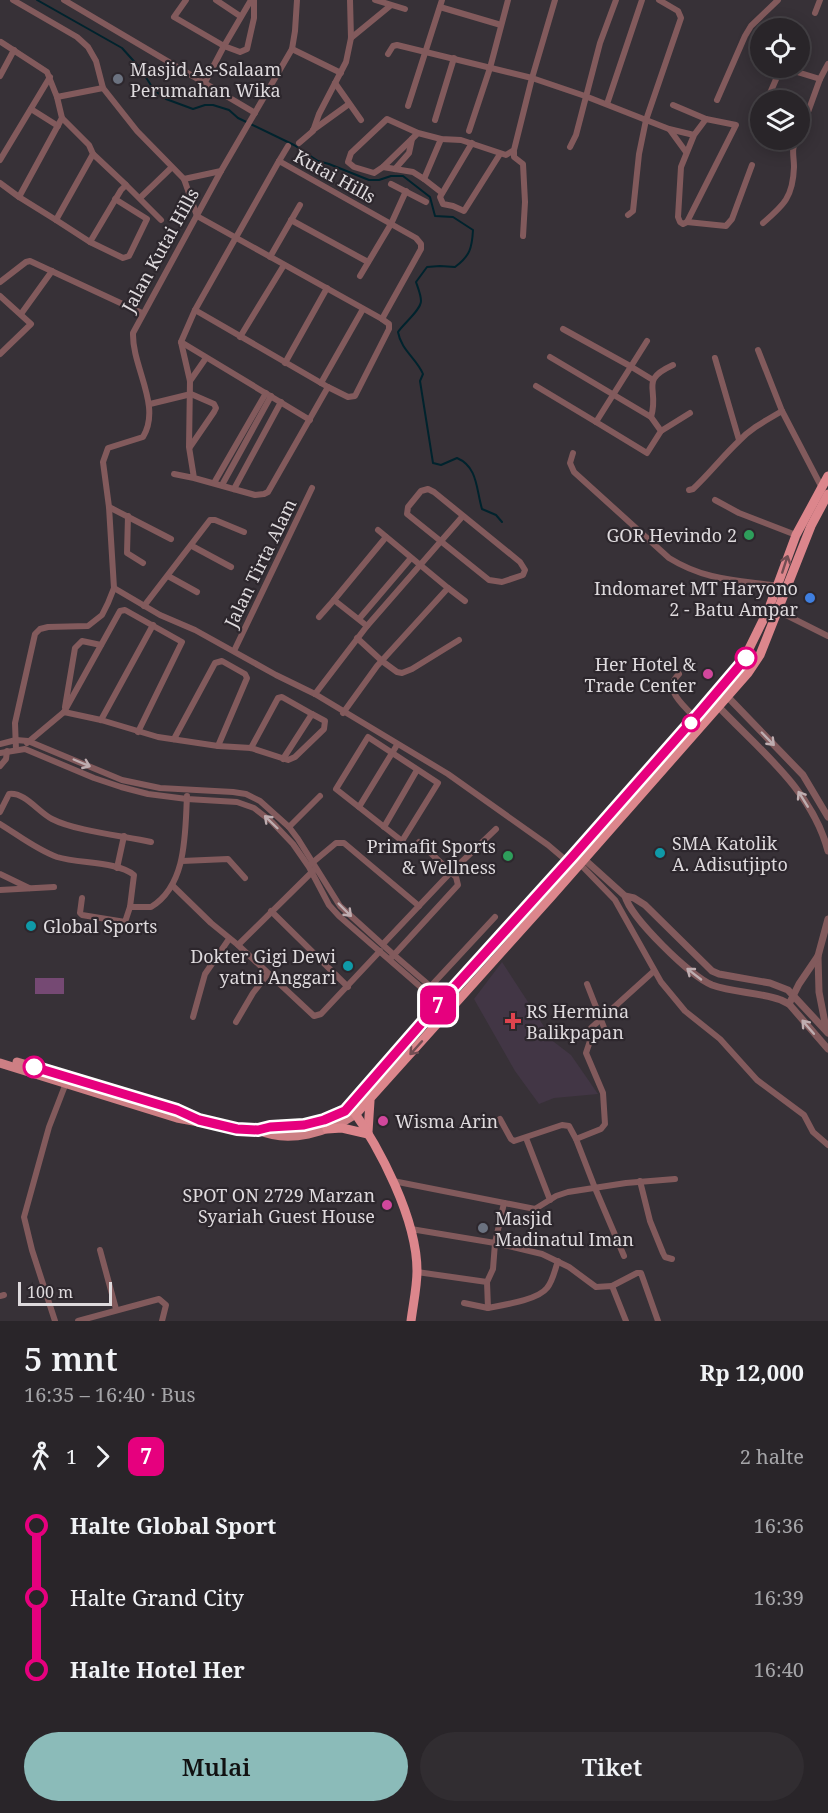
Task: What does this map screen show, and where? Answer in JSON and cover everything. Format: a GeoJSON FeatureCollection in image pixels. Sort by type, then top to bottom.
{"type":"FeatureCollection","features":[{"type":"Feature","properties":{"kind":"highway"},"geometry":{"type":"LineString","coordinates":[[353,1110],[370,1099],[582,861],[715,703],[748,673],[760,655],[778,611],[796,535],[828,476]]}},
{"type":"Feature","properties":{"kind":"highway"},"geometry":{"type":"LineString","coordinates":[[724,693],[746,658],[828,494]]}},
{"type":"Feature","properties":{"kind":"highway"},"geometry":{"type":"LineString","coordinates":[[353,1110],[442,1000],[695,718],[715,703]]}},
{"type":"Feature","properties":{"kind":"highway"},"geometry":{"type":"LineString","coordinates":[[368,1134],[367,1116],[370,1099]]}},
{"type":"Feature","properties":{"kind":"highway"},"geometry":{"type":"LineString","coordinates":[[353,1110],[368,1134],[401,1199],[411,1229],[417,1272],[411,1321]]}},
{"type":"Feature","properties":{"kind":"highway"},"geometry":{"type":"LineString","coordinates":[[327,1129],[342,1128],[368,1134]]}},
{"type":"Feature","properties":{"kind":"main road"},"geometry":{"type":"LineString","coordinates":[[0,1057],[177,1118],[199,1120],[237,1129],[258,1130],[304,1125],[353,1110]]}},
{"type":"Feature","properties":{"kind":"main road"},"geometry":{"type":"LineString","coordinates":[[0,1063],[73,1083]]}},
{"type":"Feature","properties":{"kind":"main road"},"geometry":{"type":"LineString","coordinates":[[258,1130],[270,1135],[282,1136],[315,1133],[327,1129],[353,1110]]}},
{"type":"Feature","properties":{"kind":"street"},"geometry":{"type":"LineString","coordinates":[[13,0],[77,37],[88,47],[96,61],[103,88],[137,131],[184,179],[196,216],[382,319]]}},
{"type":"Feature","properties":{"kind":"street"},"geometry":{"type":"LineString","coordinates":[[64,0],[254,115],[292,49],[297,0]]}},
{"type":"Feature","properties":{"kind":"street"},"geometry":{"type":"LineString","coordinates":[[186,0],[174,17],[224,46],[240,52],[247,49],[254,18],[253,0]]}},
{"type":"Feature","properties":{"kind":"street"},"geometry":{"type":"LineString","coordinates":[[216,0],[240,16]]}},
{"type":"Feature","properties":{"kind":"street"},"geometry":{"type":"LineString","coordinates":[[204,84],[240,16],[253,0]]}},
{"type":"Feature","properties":{"kind":"street"},"geometry":{"type":"LineString","coordinates":[[313,131],[319,114],[346,62],[351,38],[350,0]]}},
{"type":"Feature","properties":{"kind":"street"},"geometry":{"type":"LineString","coordinates":[[375,0],[405,9]]}},
{"type":"Feature","properties":{"kind":"street"},"geometry":{"type":"LineString","coordinates":[[469,131],[490,68],[508,0]]}},
{"type":"Feature","properties":{"kind":"street"},"geometry":{"type":"LineString","coordinates":[[523,236],[525,202],[523,164],[514,157],[514,150],[555,0]]}},
{"type":"Feature","properties":{"kind":"street"},"geometry":{"type":"LineString","coordinates":[[570,147],[576,135],[600,43],[616,0]]}},
{"type":"Feature","properties":{"kind":"street"},"geometry":{"type":"LineString","coordinates":[[607,104],[642,0]]}},
{"type":"Feature","properties":{"kind":"street"},"geometry":{"type":"LineString","coordinates":[[628,216],[633,211],[638,162],[646,120],[681,18],[678,11],[659,0]]}},
{"type":"Feature","properties":{"kind":"street"},"geometry":{"type":"LineString","coordinates":[[717,100],[751,26],[778,0]]}},
{"type":"Feature","properties":{"kind":"street"},"geometry":{"type":"LineString","coordinates":[[815,13],[820,0]]}},
{"type":"Feature","properties":{"kind":"street"},"geometry":{"type":"LineString","coordinates":[[408,106],[442,3],[501,25]]}},
{"type":"Feature","properties":{"kind":"street"},"geometry":{"type":"LineString","coordinates":[[351,38],[390,6]]}},
{"type":"Feature","properties":{"kind":"street"},"geometry":{"type":"LineString","coordinates":[[1,42],[47,72],[62,118],[89,145],[93,154],[141,197],[161,220]]}},
{"type":"Feature","properties":{"kind":"street"},"geometry":{"type":"LineString","coordinates":[[388,54],[393,46],[397,45],[532,78],[669,129],[694,135]]}},
{"type":"Feature","properties":{"kind":"street"},"geometry":{"type":"LineString","coordinates":[[292,49],[341,73]]}},
{"type":"Feature","properties":{"kind":"street"},"geometry":{"type":"LineString","coordinates":[[0,76],[14,50]]}},
{"type":"Feature","properties":{"kind":"street"},"geometry":{"type":"LineString","coordinates":[[435,120],[454,58]]}},
{"type":"Feature","properties":{"kind":"street"},"geometry":{"type":"LineString","coordinates":[[810,106],[828,64]]}},
{"type":"Feature","properties":{"kind":"street"},"geometry":{"type":"LineString","coordinates":[[771,90],[784,68],[820,79]]}},
{"type":"Feature","properties":{"kind":"street"},"geometry":{"type":"LineString","coordinates":[[0,160],[50,76]]}},
{"type":"Feature","properties":{"kind":"street"},"geometry":{"type":"LineString","coordinates":[[335,83],[361,120]]}},
{"type":"Feature","properties":{"kind":"street"},"geometry":{"type":"LineString","coordinates":[[57,97],[103,88]]}},
{"type":"Feature","properties":{"kind":"street"},"geometry":{"type":"LineString","coordinates":[[299,143],[349,104]]}},
{"type":"Feature","properties":{"kind":"street"},"geometry":{"type":"LineString","coordinates":[[673,105],[706,118],[736,125],[687,222]]}},
{"type":"Feature","properties":{"kind":"street"},"geometry":{"type":"LineString","coordinates":[[31,109],[58,126]]}},
{"type":"Feature","properties":{"kind":"street","name":"Jalan Kutai Hills"},"geometry":{"type":"LineString","coordinates":[[16,740],[15,723],[34,634],[48,627],[88,626],[102,615],[114,588],[109,507],[103,462],[108,448],[143,436],[148,427],[150,404],[138,369],[133,333],[142,313],[254,115]]}},
{"type":"Feature","properties":{"kind":"street"},"geometry":{"type":"LineString","coordinates":[[20,197],[62,118]]}},
{"type":"Feature","properties":{"kind":"street"},"geometry":{"type":"LineString","coordinates":[[706,118],[694,135],[681,167],[678,217],[681,223],[726,226],[732,219],[752,165]]}},
{"type":"Feature","properties":{"kind":"street"},"geometry":{"type":"LineString","coordinates":[[418,133],[383,167],[374,172],[369,173],[354,167],[348,160],[351,153],[387,119],[418,133],[472,143],[500,154],[508,155],[514,150]]}},
{"type":"Feature","properties":{"kind":"street"},"geometry":{"type":"LineString","coordinates":[[669,129],[686,152]]}},
{"type":"Feature","properties":{"kind":"street"},"geometry":{"type":"LineString","coordinates":[[395,169],[409,153],[412,138]]}},
{"type":"Feature","properties":{"kind":"street"},"geometry":{"type":"LineString","coordinates":[[424,179],[441,139]]}},
{"type":"Feature","properties":{"kind":"street"},"geometry":{"type":"LineString","coordinates":[[472,143],[442,193],[441,203],[464,211],[500,154]]}},
{"type":"Feature","properties":{"kind":"street"},"geometry":{"type":"LineString","coordinates":[[279,161],[288,146]]}},
{"type":"Feature","properties":{"kind":"street"},"geometry":{"type":"LineString","coordinates":[[763,223],[788,199],[794,167],[793,150]]}},
{"type":"Feature","properties":{"kind":"street"},"geometry":{"type":"LineString","coordinates":[[56,220],[93,154]]}},
{"type":"Feature","properties":{"kind":"street","name":"Kutai Hills"},"geometry":{"type":"LineString","coordinates":[[181,342],[195,310],[279,161],[417,238],[421,244],[421,249],[382,319],[389,324],[388,331],[355,396],[348,398],[195,310]]}},
{"type":"Feature","properties":{"kind":"street"},"geometry":{"type":"LineString","coordinates":[[383,167],[413,172],[442,193]]}},
{"type":"Feature","properties":{"kind":"street"},"geometry":{"type":"LineString","coordinates":[[141,197],[171,168]]}},
{"type":"Feature","properties":{"kind":"street"},"geometry":{"type":"LineString","coordinates":[[184,179],[221,171]]}},
{"type":"Feature","properties":{"kind":"street"},"geometry":{"type":"LineString","coordinates":[[0,183],[90,242],[126,258],[151,211]]}},
{"type":"Feature","properties":{"kind":"street"},"geometry":{"type":"LineString","coordinates":[[90,242],[126,184]]}},
{"type":"Feature","properties":{"kind":"street"},"geometry":{"type":"LineString","coordinates":[[391,184],[426,202]]}},
{"type":"Feature","properties":{"kind":"street","name":"Kutai Hills"},"geometry":{"type":"LineString","coordinates":[[360,276],[406,191]]}},
{"type":"Feature","properties":{"kind":"street"},"geometry":{"type":"LineString","coordinates":[[115,199],[147,219]]}},
{"type":"Feature","properties":{"kind":"street"},"geometry":{"type":"LineString","coordinates":[[270,257],[300,205]]}},
{"type":"Feature","properties":{"kind":"street"},"geometry":{"type":"LineString","coordinates":[[291,220],[368,262]]}},
{"type":"Feature","properties":{"kind":"street"},"geometry":{"type":"LineString","coordinates":[[0,282],[27,261],[142,313]]}},
{"type":"Feature","properties":{"kind":"street"},"geometry":{"type":"LineString","coordinates":[[240,337],[284,265]]}},
{"type":"Feature","properties":{"kind":"street"},"geometry":{"type":"LineString","coordinates":[[21,314],[52,272]]}},
{"type":"Feature","properties":{"kind":"street"},"geometry":{"type":"LineString","coordinates":[[285,363],[327,288]]}},
{"type":"Feature","properties":{"kind":"street"},"geometry":{"type":"LineString","coordinates":[[0,296],[30,322],[30,325],[0,354]]}},
{"type":"Feature","properties":{"kind":"street"},"geometry":{"type":"LineString","coordinates":[[321,383],[363,309]]}},
{"type":"Feature","properties":{"kind":"street"},"geometry":{"type":"LineString","coordinates":[[563,329],[653,380]]}},
{"type":"Feature","properties":{"kind":"street"},"geometry":{"type":"LineString","coordinates":[[596,422],[647,341]]}},
{"type":"Feature","properties":{"kind":"street"},"geometry":{"type":"LineString","coordinates":[[181,342],[310,420]]}},
{"type":"Feature","properties":{"kind":"street"},"geometry":{"type":"LineString","coordinates":[[181,342],[190,381],[189,447],[194,478]]}},
{"type":"Feature","properties":{"kind":"street"},"geometry":{"type":"LineString","coordinates":[[758,350],[782,411],[821,486]]}},
{"type":"Feature","properties":{"kind":"street"},"geometry":{"type":"LineString","coordinates":[[550,357],[651,417],[662,431]]}},
{"type":"Feature","properties":{"kind":"street"},"geometry":{"type":"LineString","coordinates":[[190,381],[206,358]]}},
{"type":"Feature","properties":{"kind":"street"},"geometry":{"type":"LineString","coordinates":[[715,358],[739,440]]}},
{"type":"Feature","properties":{"kind":"street"},"geometry":{"type":"LineString","coordinates":[[651,417],[654,405],[653,380],[657,373],[673,365]]}},
{"type":"Feature","properties":{"kind":"street"},"geometry":{"type":"LineString","coordinates":[[536,386],[647,453],[662,431],[690,413]]}},
{"type":"Feature","properties":{"kind":"street"},"geometry":{"type":"LineString","coordinates":[[174,474],[255,495],[268,492],[328,387]]}},
{"type":"Feature","properties":{"kind":"street"},"geometry":{"type":"LineString","coordinates":[[150,404],[191,394],[214,404],[216,408],[189,447]]}},
{"type":"Feature","properties":{"kind":"street"},"geometry":{"type":"LineString","coordinates":[[214,483],[268,394]]}},
{"type":"Feature","properties":{"kind":"street"},"geometry":{"type":"LineString","coordinates":[[222,485],[268,394]]}},
{"type":"Feature","properties":{"kind":"street"},"geometry":{"type":"LineString","coordinates":[[234,489],[281,402]]}},
{"type":"Feature","properties":{"kind":"street"},"geometry":{"type":"LineString","coordinates":[[689,490],[713,470],[739,440],[760,423],[782,411]]}},
{"type":"Feature","properties":{"kind":"street"},"geometry":{"type":"LineString","coordinates":[[573,453],[570,463],[574,472],[648,541],[686,569],[704,575],[782,587]]}},
{"type":"Feature","properties":{"kind":"street","name":"Jalan Tirta Alam"},"geometry":{"type":"LineString","coordinates":[[234,651],[312,488]]}},
{"type":"Feature","properties":{"kind":"street"},"geometry":{"type":"LineString","coordinates":[[429,489],[520,562],[524,566],[525,573],[507,581],[489,580],[442,541],[407,514],[408,507],[421,491],[429,489]]}},
{"type":"Feature","properties":{"kind":"street"},"geometry":{"type":"LineString","coordinates":[[715,500],[739,513],[796,535]]}},
{"type":"Feature","properties":{"kind":"street"},"geometry":{"type":"LineString","coordinates":[[109,507],[171,539]]}},
{"type":"Feature","properties":{"kind":"street"},"geometry":{"type":"LineString","coordinates":[[128,516],[127,553],[143,563]]}},
{"type":"Feature","properties":{"kind":"street"},"geometry":{"type":"LineString","coordinates":[[315,694],[357,638],[462,517]]}},
{"type":"Feature","properties":{"kind":"street"},"geometry":{"type":"LineString","coordinates":[[144,606],[192,546],[208,522],[212,520],[244,532]]}},
{"type":"Feature","properties":{"kind":"street"},"geometry":{"type":"LineString","coordinates":[[378,530],[465,601]]}},
{"type":"Feature","properties":{"kind":"street"},"geometry":{"type":"LineString","coordinates":[[319,616],[386,537]]}},
{"type":"Feature","properties":{"kind":"street"},"geometry":{"type":"LineString","coordinates":[[192,546],[231,567]]}},
{"type":"Feature","properties":{"kind":"street"},"geometry":{"type":"LineString","coordinates":[[359,619],[411,558]]}},
{"type":"Feature","properties":{"kind":"street"},"geometry":{"type":"LineString","coordinates":[[168,576],[197,592]]}},
{"type":"Feature","properties":{"kind":"street"},"geometry":{"type":"LineString","coordinates":[[114,588],[160,615],[195,630],[315,694],[478,794],[568,862]]}},
{"type":"Feature","properties":{"kind":"street"},"geometry":{"type":"LineString","coordinates":[[343,713],[382,660],[448,588]]}},
{"type":"Feature","properties":{"kind":"street"},"geometry":{"type":"LineString","coordinates":[[334,600],[367,626]]}},
{"type":"Feature","properties":{"kind":"street"},"geometry":{"type":"LineString","coordinates":[[25,750],[28,741],[64,712],[121,609],[182,642],[138,732]]}},
{"type":"Feature","properties":{"kind":"street"},"geometry":{"type":"LineString","coordinates":[[778,611],[828,636]]}},
{"type":"Feature","properties":{"kind":"street"},"geometry":{"type":"LineString","coordinates":[[101,720],[153,625]]}},
{"type":"Feature","properties":{"kind":"street"},"geometry":{"type":"LineString","coordinates":[[357,638],[397,672],[407,672],[459,640]]}},
{"type":"Feature","properties":{"kind":"street"},"geometry":{"type":"LineString","coordinates":[[64,712],[75,648],[82,641],[101,645]]}},
{"type":"Feature","properties":{"kind":"street"},"geometry":{"type":"LineString","coordinates":[[174,739],[215,663],[222,661],[248,678],[218,746]]}},
{"type":"Feature","properties":{"kind":"street"},"geometry":{"type":"LineString","coordinates":[[679,674],[673,679],[671,687],[695,718]]}},
{"type":"Feature","properties":{"kind":"street"},"geometry":{"type":"LineString","coordinates":[[724,693],[794,765],[810,785],[828,817]]}},
{"type":"Feature","properties":{"kind":"street"},"geometry":{"type":"LineString","coordinates":[[64,712],[101,720],[138,732],[218,746],[251,748],[291,760],[324,729],[325,721],[282,697],[278,698],[251,748]]}},
{"type":"Feature","properties":{"kind":"street"},"geometry":{"type":"LineString","coordinates":[[715,703],[744,731],[800,794],[818,825],[828,851]]}},
{"type":"Feature","properties":{"kind":"street"},"geometry":{"type":"LineString","coordinates":[[283,759],[312,714]]}},
{"type":"Feature","properties":{"kind":"street"},"geometry":{"type":"LineString","coordinates":[[744,731],[752,722]]}},
{"type":"Feature","properties":{"kind":"street"},"geometry":{"type":"LineString","coordinates":[[368,737],[392,754],[438,783],[402,841],[336,789],[368,737]]}},
{"type":"Feature","properties":{"kind":"street"},"geometry":{"type":"LineString","coordinates":[[16,740],[16,750]]}},
{"type":"Feature","properties":{"kind":"street"},"geometry":{"type":"LineString","coordinates":[[0,744],[16,740],[28,741],[122,780],[160,788],[233,792],[260,801],[289,827],[340,906],[427,992],[442,1000]]}},
{"type":"Feature","properties":{"kind":"street"},"geometry":{"type":"LineString","coordinates":[[359,807],[398,745]]}},
{"type":"Feature","properties":{"kind":"street"},"geometry":{"type":"LineString","coordinates":[[0,766],[6,759],[3,752],[25,750],[121,788],[187,800],[228,801],[254,808],[285,835],[313,867]]}},
{"type":"Feature","properties":{"kind":"street"},"geometry":{"type":"LineString","coordinates":[[785,775],[794,765]]}},
{"type":"Feature","properties":{"kind":"street"},"geometry":{"type":"LineString","coordinates":[[384,827],[417,770]]}},
{"type":"Feature","properties":{"kind":"street"},"geometry":{"type":"LineString","coordinates":[[130,907],[151,907],[173,886],[182,861],[187,790]]}},
{"type":"Feature","properties":{"kind":"street"},"geometry":{"type":"LineString","coordinates":[[0,812],[9,794],[13,793],[28,801],[50,819],[65,825],[151,842]]}},
{"type":"Feature","properties":{"kind":"street"},"geometry":{"type":"LineString","coordinates":[[289,827],[320,796]]}},
{"type":"Feature","properties":{"kind":"street"},"geometry":{"type":"LineString","coordinates":[[254,808],[260,801]]}},
{"type":"Feature","properties":{"kind":"street"},"geometry":{"type":"LineString","coordinates":[[0,824],[54,856],[117,868],[134,874],[130,907],[125,922],[84,916],[80,913],[82,898]]}},
{"type":"Feature","properties":{"kind":"street"},"geometry":{"type":"LineString","coordinates":[[173,886],[314,1016],[321,1014],[348,987],[383,950],[419,906],[496,829]]}},
{"type":"Feature","properties":{"kind":"street"},"geometry":{"type":"LineString","coordinates":[[117,868],[124,837]]}},
{"type":"Feature","properties":{"kind":"street"},"geometry":{"type":"LineString","coordinates":[[391,958],[457,887],[458,880],[419,842]]}},
{"type":"Feature","properties":{"kind":"street"},"geometry":{"type":"LineString","coordinates":[[238,945],[336,843],[344,843],[419,906]]}},
{"type":"Feature","properties":{"kind":"street"},"geometry":{"type":"LineString","coordinates":[[182,861],[228,859],[245,878]]}},
{"type":"Feature","properties":{"kind":"street"},"geometry":{"type":"LineString","coordinates":[[582,861],[625,896],[632,910],[667,949],[696,975],[715,986],[771,996],[789,1004],[828,1049]]}},
{"type":"Feature","properties":{"kind":"street"},"geometry":{"type":"LineString","coordinates":[[582,861],[615,900],[661,982],[685,1011],[720,1039],[757,1080],[804,1115],[813,1132],[828,1145]]}},
{"type":"Feature","properties":{"kind":"street"},"geometry":{"type":"LineString","coordinates":[[0,874],[31,889]]}},
{"type":"Feature","properties":{"kind":"street"},"geometry":{"type":"LineString","coordinates":[[0,890],[54,887]]}},
{"type":"Feature","properties":{"kind":"street"},"geometry":{"type":"LineString","coordinates":[[625,896],[634,898],[645,905],[707,967],[719,974],[770,983],[794,994],[828,1033]]}},
{"type":"Feature","properties":{"kind":"street"},"geometry":{"type":"LineString","coordinates":[[271,911],[348,987]]}},
{"type":"Feature","properties":{"kind":"street"},"geometry":{"type":"LineString","coordinates":[[427,992],[495,917]]}},
{"type":"Feature","properties":{"kind":"street"},"geometry":{"type":"LineString","coordinates":[[828,919],[818,956],[822,1015],[828,1033]]}},
{"type":"Feature","properties":{"kind":"street"},"geometry":{"type":"LineString","coordinates":[[193,1017],[205,974],[230,939]]}},
{"type":"Feature","properties":{"kind":"street"},"geometry":{"type":"LineString","coordinates":[[789,1004],[818,956]]}},
{"type":"Feature","properties":{"kind":"street"},"geometry":{"type":"LineString","coordinates":[[391,958],[432,985],[442,1000]]}},
{"type":"Feature","properties":{"kind":"street"},"geometry":{"type":"LineString","coordinates":[[576,1139],[601,1129],[605,1124],[603,1093],[586,1051],[591,1028],[654,970]]}},
{"type":"Feature","properties":{"kind":"street"},"geometry":{"type":"LineString","coordinates":[[236,1022],[253,993],[268,974]]}},
{"type":"Feature","properties":{"kind":"street"},"geometry":{"type":"LineString","coordinates":[[715,986],[719,974]]}},
{"type":"Feature","properties":{"kind":"street"},"geometry":{"type":"LineString","coordinates":[[587,984],[605,1030]]}},
{"type":"Feature","properties":{"kind":"street"},"geometry":{"type":"LineString","coordinates":[[819,988],[828,988]]}},
{"type":"Feature","properties":{"kind":"street"},"geometry":{"type":"LineString","coordinates":[[55,1321],[24,1217],[49,1128],[73,1083]]}},
{"type":"Feature","properties":{"kind":"street"},"geometry":{"type":"LineString","coordinates":[[500,1119],[513,1141],[566,1125],[576,1139],[624,1256]]}},
{"type":"Feature","properties":{"kind":"street"},"geometry":{"type":"LineString","coordinates":[[526,1138],[550,1200]]}},
{"type":"Feature","properties":{"kind":"street"},"geometry":{"type":"LineString","coordinates":[[392,1181],[535,1209],[561,1194],[640,1181],[675,1179]]}},
{"type":"Feature","properties":{"kind":"street"},"geometry":{"type":"LineString","coordinates":[[640,1181],[650,1221],[663,1254],[672,1259]]}},
{"type":"Feature","properties":{"kind":"street"},"geometry":{"type":"LineString","coordinates":[[488,1308],[487,1282],[493,1269],[495,1243],[504,1203]]}},
{"type":"Feature","properties":{"kind":"street"},"geometry":{"type":"LineString","coordinates":[[411,1229],[495,1243],[542,1254],[558,1261],[596,1287],[612,1286],[641,1273],[658,1321]]}},
{"type":"Feature","properties":{"kind":"street"},"geometry":{"type":"LineString","coordinates":[[100,1250],[116,1310]]}},
{"type":"Feature","properties":{"kind":"street"},"geometry":{"type":"LineString","coordinates":[[464,1303],[488,1308],[529,1298],[543,1292],[548,1287],[558,1261]]}},
{"type":"Feature","properties":{"kind":"street"},"geometry":{"type":"LineString","coordinates":[[417,1272],[487,1282]]}},
{"type":"Feature","properties":{"kind":"street"},"geometry":{"type":"LineString","coordinates":[[612,1286],[626,1321]]}},
{"type":"Feature","properties":{"kind":"street"},"geometry":{"type":"LineString","coordinates":[[78,1321],[159,1299],[166,1305],[162,1321]]}},
{"type":"Feature","properties":{"kind":"shaded area","name":"RS Hermina Balikpapan"},"geometry":{"type":"Polygon","coordinates":[[[502,962],[554,1042],[571,1055],[598,1094],[554,1098],[539,1104],[515,1071],[474,999],[502,962]]]}},
{"type":"Feature","properties":{"kind":"shaded area"},"geometry":{"type":"Polygon","coordinates":[[[35,978],[64,978],[64,994],[35,994],[35,978]]]}},
{"type":"Feature","properties":{"kind":"waterway"},"geometry":{"type":"LineString","coordinates":[[37,0],[122,48],[140,68],[154,90],[166,99],[193,109],[213,105],[229,110],[238,118],[294,145],[318,161],[369,180],[403,176],[430,197],[435,216],[453,217],[473,230],[469,251],[460,263],[455,267],[427,267],[416,282],[421,296],[420,305],[398,332],[402,344],[423,374],[420,381],[433,463],[441,465],[457,458],[464,462],[473,473],[482,509],[496,515],[502,522]]}},
{"type":"Feature","properties":{"kind":"bus line","name":"7"},"geometry":{"type":"LineString","coordinates":[[34,1067],[177,1110],[199,1120],[237,1129],[258,1130],[304,1125],[345,1111],[746,658]]}},
{"type":"Feature","properties":{"kind":"place","name":"Masjid As-Salaam Perumahan Wika"},"geometry":{"type":"Point","coordinates":[118,79]}},
{"type":"Feature","properties":{"kind":"place","name":"GOR Hevindo 2"},"geometry":{"type":"Point","coordinates":[749,535]}},
{"type":"Feature","properties":{"kind":"place","name":"Indomaret MT Haryono 2 - Batu Ampar"},"geometry":{"type":"Point","coordinates":[810,598]}},
{"type":"Feature","properties":{"kind":"place","name":"Her Hotel & Trade Center"},"geometry":{"type":"Point","coordinates":[708,674]}},
{"type":"Feature","properties":{"kind":"place","name":"SMA Katolik A. Adisutjipto"},"geometry":{"type":"Point","coordinates":[660,853]}},
{"type":"Feature","properties":{"kind":"place","name":"Primafit Sports & Wellness"},"geometry":{"type":"Point","coordinates":[508,856]}},
{"type":"Feature","properties":{"kind":"place","name":"Global Sports"},"geometry":{"type":"Point","coordinates":[31,926]}},
{"type":"Feature","properties":{"kind":"place","name":"Dokter Gigi Dewi yatni Anggari"},"geometry":{"type":"Point","coordinates":[348,966]}},
{"type":"Feature","properties":{"kind":"place","name":"RS Hermina Balikpapan"},"geometry":{"type":"Point","coordinates":[513,1021]}},
{"type":"Feature","properties":{"kind":"place","name":"Wisma Arin"},"geometry":{"type":"Point","coordinates":[383,1121]}},
{"type":"Feature","properties":{"kind":"place","name":"SPOT ON 2729 Marzan Syariah Guest House"},"geometry":{"type":"Point","coordinates":[387,1205]}},
{"type":"Feature","properties":{"kind":"place","name":"Masjid Madinatul Iman"},"geometry":{"type":"Point","coordinates":[483,1228]}}]}
